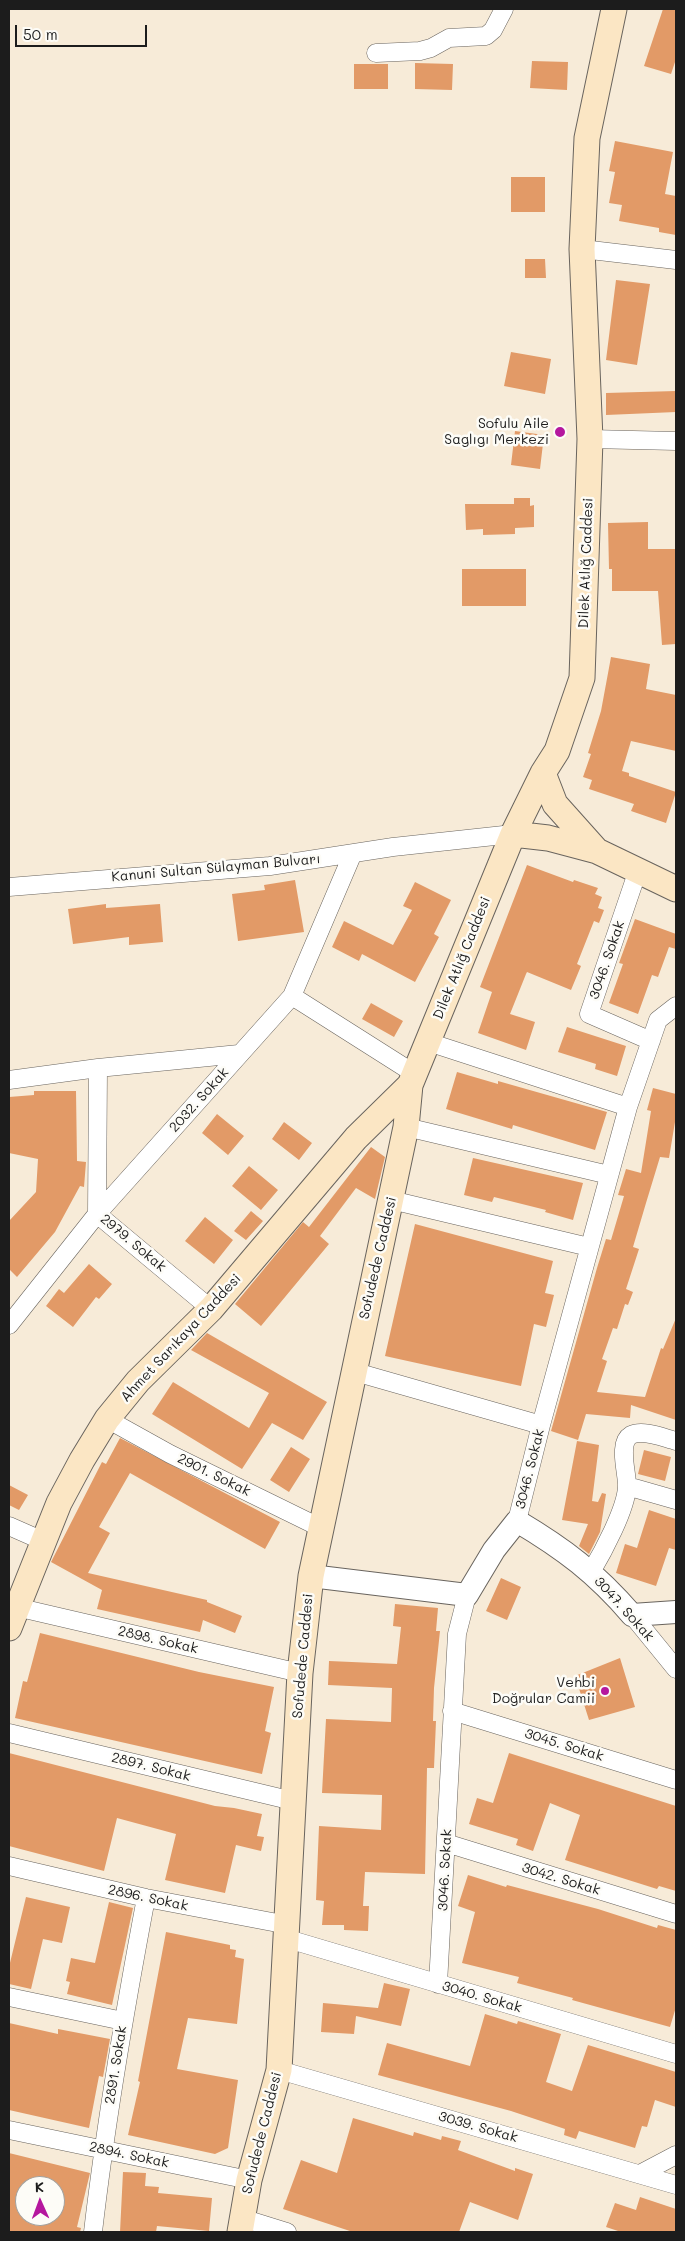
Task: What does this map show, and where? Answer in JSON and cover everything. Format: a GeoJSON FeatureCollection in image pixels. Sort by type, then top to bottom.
{"type":"FeatureCollection","features":[{"type":"Feature","properties":{"kind":"main road","name":"Dilek Atlığ Caddesi"},"geometry":{"type":"LineString","coordinates":[[412,1079],[513,834],[543,773],[557,751],[582,678],[590,440],[582,249],[587,138],[614,9]]}},
{"type":"Feature","properties":{"kind":"main road"},"geometry":{"type":"LineString","coordinates":[[543,773],[556,804],[597,851]]}},
{"type":"Feature","properties":{"kind":"main road"},"geometry":{"type":"LineString","coordinates":[[513,834],[548,838],[597,851],[676,889]]}},
{"type":"Feature","properties":{"kind":"main road","name":"Sofudede Caddesi"},"geometry":{"type":"LineString","coordinates":[[241,2225],[249,2180],[279,2070],[288,1932],[300,1673],[310,1576],[352,1371],[406,1127],[412,1079]]}},
{"type":"Feature","properties":{"kind":"main road","name":"Ahmet Sarıkaya Caddesi"},"geometry":{"type":"LineString","coordinates":[[12,1618],[43,1541],[82,1460],[108,1419],[138,1381],[211,1309],[356,1138],[412,1079]]}},
{"type":"Feature","properties":{"kind":"street"},"geometry":{"type":"LineString","coordinates":[[376,54],[420,51],[431,48],[449,38],[486,36],[493,30],[504,9]]}},
{"type":"Feature","properties":{"kind":"street"},"geometry":{"type":"LineString","coordinates":[[582,249],[676,260]]}},
{"type":"Feature","properties":{"kind":"street"},"geometry":{"type":"LineString","coordinates":[[590,440],[676,441]]}},
{"type":"Feature","properties":{"kind":"street","name":"Kanuni Sultan Sülayman Bulvarı"},"geometry":{"type":"LineString","coordinates":[[9,887],[270,866],[353,853],[513,834]]}},
{"type":"Feature","properties":{"kind":"street","name":"2032. Sokak"},"geometry":{"type":"LineString","coordinates":[[9,1325],[97,1214],[292,996],[353,853]]}},
{"type":"Feature","properties":{"kind":"street","name":"3046. Sokak"},"geometry":{"type":"LineString","coordinates":[[638,870],[589,1014],[651,1042]]}},
{"type":"Feature","properties":{"kind":"street"},"geometry":{"type":"LineString","coordinates":[[292,996],[412,1079]]}},
{"type":"Feature","properties":{"kind":"street","name":"3046. Sokak"},"geometry":{"type":"LineString","coordinates":[[438,1984],[457,1634],[467,1595],[494,1550],[517,1521],[541,1425],[628,1107],[658,1020],[676,1006]]}},
{"type":"Feature","properties":{"kind":"street"},"geometry":{"type":"LineString","coordinates":[[428,1042],[628,1107]]}},
{"type":"Feature","properties":{"kind":"street"},"geometry":{"type":"LineString","coordinates":[[9,1080],[98,1068],[239,1054]]}},
{"type":"Feature","properties":{"kind":"street","name":"2979. Sokak"},"geometry":{"type":"LineString","coordinates":[[98,1068],[97,1214],[211,1309]]}},
{"type":"Feature","properties":{"kind":"street"},"geometry":{"type":"LineString","coordinates":[[406,1127],[609,1175]]}},
{"type":"Feature","properties":{"kind":"street"},"geometry":{"type":"LineString","coordinates":[[391,1200],[589,1247]]}},
{"type":"Feature","properties":{"kind":"street"},"geometry":{"type":"LineString","coordinates":[[352,1371],[541,1425]]}},
{"type":"Feature","properties":{"kind":"street","name":"2901. Sokak"},"geometry":{"type":"LineString","coordinates":[[108,1419],[170,1454],[321,1528]]}},
{"type":"Feature","properties":{"kind":"street"},"geometry":{"type":"LineString","coordinates":[[591,1572],[622,1507],[627,1486],[624,1461],[626,1440],[630,1435],[646,1434],[676,1441]]}},
{"type":"Feature","properties":{"kind":"street"},"geometry":{"type":"LineString","coordinates":[[627,1486],[676,1500]]}},
{"type":"Feature","properties":{"kind":"street","name":"3047. Sokak"},"geometry":{"type":"LineString","coordinates":[[517,1521],[548,1540],[606,1585],[676,1669]]}},
{"type":"Feature","properties":{"kind":"street"},"geometry":{"type":"LineString","coordinates":[[9,1526],[43,1541]]}},
{"type":"Feature","properties":{"kind":"street"},"geometry":{"type":"LineString","coordinates":[[310,1576],[467,1595]]}},
{"type":"Feature","properties":{"kind":"street"},"geometry":{"type":"LineString","coordinates":[[632,1615],[676,1612]]}},
{"type":"Feature","properties":{"kind":"street","name":"2898. Sokak"},"geometry":{"type":"LineString","coordinates":[[12,1618],[300,1673]]}},
{"type":"Feature","properties":{"kind":"street","name":"3045. Sokak"},"geometry":{"type":"LineString","coordinates":[[452,1711],[676,1780]]}},
{"type":"Feature","properties":{"kind":"street","name":"2897. Sokak"},"geometry":{"type":"LineString","coordinates":[[9,1733],[293,1801]]}},
{"type":"Feature","properties":{"kind":"street","name":"3042. Sokak"},"geometry":{"type":"LineString","coordinates":[[446,1843],[676,1914]]}},
{"type":"Feature","properties":{"kind":"street","name":"2896. Sokak"},"geometry":{"type":"LineString","coordinates":[[9,1866],[288,1932]]}},
{"type":"Feature","properties":{"kind":"street","name":"2891. Sokak"},"geometry":{"type":"LineString","coordinates":[[93,2232],[102,2149],[123,2020],[146,1898]]}},
{"type":"Feature","properties":{"kind":"street","name":"3040. Sokak"},"geometry":{"type":"LineString","coordinates":[[288,1932],[438,1984],[676,2054]]}},
{"type":"Feature","properties":{"kind":"street"},"geometry":{"type":"LineString","coordinates":[[9,1997],[123,2020]]}},
{"type":"Feature","properties":{"kind":"street","name":"3039. Sokak"},"geometry":{"type":"LineString","coordinates":[[279,2070],[676,2185]]}},
{"type":"Feature","properties":{"kind":"street","name":"2894. Sokak"},"geometry":{"type":"LineString","coordinates":[[9,2130],[249,2180]]}},
{"type":"Feature","properties":{"kind":"street"},"geometry":{"type":"LineString","coordinates":[[640,2174],[676,2155]]}},
{"type":"Feature","properties":{"kind":"street"},"geometry":{"type":"LineString","coordinates":[[241,2225],[287,2232]]}},
{"type":"Feature","properties":{"kind":"building"},"geometry":{"type":"Polygon","coordinates":[[[663,9],[676,9],[676,59],[671,74],[644,66],[663,9]]]}},
{"type":"Feature","properties":{"kind":"building"},"geometry":{"type":"Polygon","coordinates":[[[532,61],[568,62],[567,90],[530,88],[532,61]]]}},
{"type":"Feature","properties":{"kind":"building"},"geometry":{"type":"Polygon","coordinates":[[[415,63],[453,64],[452,90],[415,89],[415,63]]]}},
{"type":"Feature","properties":{"kind":"building"},"geometry":{"type":"Polygon","coordinates":[[[354,64],[388,64],[388,89],[354,89],[354,64]]]}},
{"type":"Feature","properties":{"kind":"building"},"geometry":{"type":"Polygon","coordinates":[[[615,141],[673,152],[665,194],[676,196],[676,235],[659,232],[659,228],[619,221],[622,205],[609,203],[615,172],[609,171],[615,141]]]}},
{"type":"Feature","properties":{"kind":"building"},"geometry":{"type":"Polygon","coordinates":[[[511,177],[545,177],[545,212],[511,212],[511,177]]]}},
{"type":"Feature","properties":{"kind":"building"},"geometry":{"type":"Polygon","coordinates":[[[525,259],[545,259],[546,278],[525,278],[525,259]]]}},
{"type":"Feature","properties":{"kind":"building"},"geometry":{"type":"Polygon","coordinates":[[[616,280],[650,284],[637,365],[606,360],[616,280]]]}},
{"type":"Feature","properties":{"kind":"building"},"geometry":{"type":"Polygon","coordinates":[[[511,352],[551,359],[545,394],[504,386],[511,352]]]}},
{"type":"Feature","properties":{"kind":"building"},"geometry":{"type":"Polygon","coordinates":[[[676,391],[676,412],[606,415],[606,393],[676,391]]]}},
{"type":"Feature","properties":{"kind":"building"},"geometry":{"type":"Polygon","coordinates":[[[515,431],[544,435],[540,469],[511,465],[515,431]]]}},
{"type":"Feature","properties":{"kind":"building"},"geometry":{"type":"Polygon","coordinates":[[[514,498],[530,498],[530,506],[534,505],[534,527],[515,528],[515,534],[483,535],[483,529],[466,530],[465,504],[514,504],[514,498]]]}},
{"type":"Feature","properties":{"kind":"building"},"geometry":{"type":"Polygon","coordinates":[[[648,522],[648,549],[676,549],[676,644],[662,645],[658,591],[612,591],[612,569],[609,569],[608,523],[648,522]]]}},
{"type":"Feature","properties":{"kind":"building"},"geometry":{"type":"Polygon","coordinates":[[[462,569],[526,569],[526,606],[462,606],[462,569]]]}},
{"type":"Feature","properties":{"kind":"building"},"geometry":{"type":"Polygon","coordinates":[[[611,657],[650,664],[646,689],[676,695],[676,751],[631,741],[622,771],[629,773],[629,776],[676,792],[666,823],[631,811],[634,804],[589,789],[592,780],[583,777],[591,754],[588,753],[601,711],[611,657]]]}},
{"type":"Feature","properties":{"kind":"building"},"geometry":{"type":"Polygon","coordinates":[[[527,865],[573,882],[574,880],[598,888],[595,894],[602,897],[598,908],[604,910],[599,923],[594,921],[577,964],[581,966],[571,990],[527,972],[510,1014],[535,1022],[526,1050],[478,1033],[492,992],[480,987],[527,865]]]}},
{"type":"Feature","properties":{"kind":"building"},"geometry":{"type":"Polygon","coordinates":[[[295,880],[304,932],[238,941],[232,894],[265,890],[264,885],[295,880]]]}},
{"type":"Feature","properties":{"kind":"building"},"geometry":{"type":"Polygon","coordinates":[[[415,882],[451,900],[434,934],[439,937],[415,982],[362,954],[359,961],[332,947],[344,921],[393,945],[412,910],[403,906],[415,882]]]}},
{"type":"Feature","properties":{"kind":"building"},"geometry":{"type":"Polygon","coordinates":[[[106,904],[106,908],[160,904],[163,942],[129,945],[129,937],[73,944],[68,909],[106,904]]]}},
{"type":"Feature","properties":{"kind":"building"},"geometry":{"type":"Polygon","coordinates":[[[635,919],[676,934],[676,949],[669,947],[658,977],[652,975],[638,1014],[609,1003],[623,964],[619,963],[635,919]]]}},
{"type":"Feature","properties":{"kind":"building"},"geometry":{"type":"Polygon","coordinates":[[[371,1003],[403,1021],[394,1037],[362,1019],[371,1003]]]}},
{"type":"Feature","properties":{"kind":"building"},"geometry":{"type":"Polygon","coordinates":[[[567,1027],[626,1046],[617,1076],[595,1069],[596,1064],[558,1052],[567,1027]]]}},
{"type":"Feature","properties":{"kind":"building"},"geometry":{"type":"Polygon","coordinates":[[[457,1072],[498,1084],[498,1081],[607,1112],[595,1150],[513,1125],[512,1129],[446,1109],[457,1072]]]}},
{"type":"Feature","properties":{"kind":"building"},"geometry":{"type":"Polygon","coordinates":[[[653,1088],[676,1094],[676,1116],[669,1158],[660,1157],[633,1247],[639,1249],[626,1289],[633,1292],[628,1305],[625,1304],[617,1329],[613,1328],[602,1359],[607,1361],[597,1392],[645,1397],[661,1348],[663,1349],[676,1318],[676,1420],[631,1405],[630,1418],[586,1414],[578,1440],[551,1431],[606,1239],[611,1240],[624,1196],[618,1195],[626,1169],[641,1173],[651,1111],[647,1110],[653,1088]]]}},
{"type":"Feature","properties":{"kind":"building"},"geometry":{"type":"Polygon","coordinates":[[[34,1091],[76,1091],[77,1161],[86,1162],[84,1187],[80,1186],[55,1232],[17,1277],[9,1269],[9,1221],[36,1192],[38,1159],[9,1153],[9,1097],[34,1095],[34,1091]]]}},
{"type":"Feature","properties":{"kind":"building"},"geometry":{"type":"Polygon","coordinates":[[[217,1114],[244,1136],[228,1155],[202,1133],[217,1114]]]}},
{"type":"Feature","properties":{"kind":"building"},"geometry":{"type":"Polygon","coordinates":[[[284,1122],[312,1143],[299,1160],[272,1139],[284,1122]]]}},
{"type":"Feature","properties":{"kind":"building"},"geometry":{"type":"Polygon","coordinates":[[[371,1147],[385,1157],[375,1199],[356,1188],[320,1236],[329,1244],[261,1326],[235,1304],[303,1222],[309,1227],[371,1147]]]}},
{"type":"Feature","properties":{"kind":"building"},"geometry":{"type":"Polygon","coordinates":[[[473,1158],[583,1183],[573,1220],[545,1212],[546,1210],[494,1197],[492,1202],[464,1195],[473,1158]]]}},
{"type":"Feature","properties":{"kind":"building"},"geometry":{"type":"Polygon","coordinates":[[[249,1166],[278,1190],[261,1210],[232,1186],[249,1166]]]}},
{"type":"Feature","properties":{"kind":"building"},"geometry":{"type":"Polygon","coordinates":[[[251,1211],[263,1221],[246,1240],[234,1231],[251,1211]]]}},
{"type":"Feature","properties":{"kind":"building"},"geometry":{"type":"Polygon","coordinates":[[[205,1217],[233,1240],[214,1264],[185,1241],[205,1217]]]}},
{"type":"Feature","properties":{"kind":"building"},"geometry":{"type":"Polygon","coordinates":[[[415,1224],[553,1261],[545,1293],[554,1295],[546,1327],[534,1324],[521,1386],[385,1356],[415,1224]]]}},
{"type":"Feature","properties":{"kind":"building"},"geometry":{"type":"Polygon","coordinates":[[[89,1264],[112,1284],[99,1299],[96,1297],[73,1327],[46,1306],[59,1289],[64,1293],[89,1264]]]}},
{"type":"Feature","properties":{"kind":"building"},"geometry":{"type":"Polygon","coordinates":[[[207,1333],[327,1402],[303,1440],[272,1423],[242,1469],[152,1414],[173,1382],[249,1428],[269,1393],[191,1350],[207,1333]]]}},
{"type":"Feature","properties":{"kind":"building"},"geometry":{"type":"Polygon","coordinates":[[[120,1438],[280,1522],[265,1549],[130,1473],[99,1527],[110,1533],[88,1573],[207,1600],[207,1602],[242,1616],[235,1633],[203,1620],[200,1632],[97,1609],[102,1590],[51,1562],[102,1462],[106,1464],[120,1438]]]}},
{"type":"Feature","properties":{"kind":"building"},"geometry":{"type":"Polygon","coordinates":[[[577,1441],[599,1445],[592,1501],[598,1502],[602,1493],[606,1494],[600,1532],[589,1554],[579,1546],[588,1524],[562,1520],[577,1441]]]}},
{"type":"Feature","properties":{"kind":"building"},"geometry":{"type":"Polygon","coordinates":[[[291,1447],[310,1459],[289,1492],[270,1480],[291,1447]]]}},
{"type":"Feature","properties":{"kind":"building"},"geometry":{"type":"Polygon","coordinates":[[[644,1450],[671,1457],[665,1481],[638,1474],[644,1450]]]}},
{"type":"Feature","properties":{"kind":"building"},"geometry":{"type":"Polygon","coordinates":[[[9,1485],[28,1495],[19,1510],[9,1505],[9,1485]]]}},
{"type":"Feature","properties":{"kind":"building"},"geometry":{"type":"Polygon","coordinates":[[[649,1510],[676,1519],[676,1550],[669,1548],[656,1586],[616,1573],[625,1544],[637,1548],[649,1510]]]}},
{"type":"Feature","properties":{"kind":"building"},"geometry":{"type":"Polygon","coordinates":[[[501,1578],[521,1587],[507,1620],[486,1611],[501,1578]]]}},
{"type":"Feature","properties":{"kind":"building"},"geometry":{"type":"Polygon","coordinates":[[[395,1604],[438,1608],[436,1631],[440,1631],[434,1688],[433,1721],[436,1721],[434,1768],[427,1768],[425,1874],[365,1872],[363,1906],[369,1906],[368,1931],[344,1930],[344,1925],[322,1925],[324,1901],[316,1900],[319,1826],[381,1830],[382,1795],[322,1793],[326,1719],[391,1722],[392,1688],[328,1685],[329,1661],[397,1664],[401,1627],[393,1626],[395,1604]]]}},
{"type":"Feature","properties":{"kind":"building"},"geometry":{"type":"Polygon","coordinates":[[[40,1633],[199,1672],[274,1687],[265,1731],[271,1733],[262,1774],[15,1718],[23,1681],[27,1682],[40,1633]]]}},
{"type":"Feature","properties":{"kind":"building","name":"Vehbi Doğrular Camii"},"geometry":{"type":"Polygon","coordinates":[[[620,1658],[635,1707],[589,1720],[575,1676],[620,1658]]]}},
{"type":"Feature","properties":{"kind":"building"},"geometry":{"type":"Polygon","coordinates":[[[9,1753],[215,1806],[262,1814],[257,1836],[264,1837],[261,1851],[236,1845],[225,1893],[165,1880],[176,1834],[117,1818],[104,1871],[9,1846],[9,1753]]]}},
{"type":"Feature","properties":{"kind":"building"},"geometry":{"type":"Polygon","coordinates":[[[509,1753],[676,1806],[676,1891],[659,1886],[657,1889],[565,1860],[580,1815],[550,1803],[533,1851],[516,1845],[518,1839],[469,1824],[477,1798],[493,1803],[509,1753]]]}},
{"type":"Feature","properties":{"kind":"building"},"geometry":{"type":"Polygon","coordinates":[[[468,1875],[506,1887],[507,1885],[598,1909],[657,1928],[658,1925],[676,1930],[676,2007],[670,2027],[517,1983],[519,1977],[462,1963],[475,1912],[458,1906],[468,1875]]]}},
{"type":"Feature","properties":{"kind":"building"},"geometry":{"type":"Polygon","coordinates":[[[26,1897],[70,1907],[62,1943],[43,1939],[31,1989],[9,1984],[9,1967],[26,1897]]]}},
{"type":"Feature","properties":{"kind":"building"},"geometry":{"type":"Polygon","coordinates":[[[109,1902],[133,1908],[112,2005],[67,1994],[70,1982],[66,1981],[71,1958],[95,1963],[109,1902]]]}},
{"type":"Feature","properties":{"kind":"building"},"geometry":{"type":"Polygon","coordinates":[[[166,1932],[230,1945],[230,1949],[236,1950],[235,1957],[244,1959],[237,2024],[188,2018],[177,2069],[238,2080],[228,2148],[215,2154],[128,2135],[140,2082],[138,2081],[166,1932]]]}},
{"type":"Feature","properties":{"kind":"building"},"geometry":{"type":"Polygon","coordinates":[[[384,1983],[410,1989],[401,2026],[356,2016],[354,2034],[321,2032],[323,2003],[378,2008],[384,1983]]]}},
{"type":"Feature","properties":{"kind":"building"},"geometry":{"type":"Polygon","coordinates":[[[485,2014],[517,2024],[518,2021],[561,2034],[546,2082],[572,2091],[588,2045],[676,2072],[676,2107],[655,2100],[647,2127],[642,2126],[635,2148],[579,2131],[576,2139],[564,2135],[565,2129],[511,2111],[378,2075],[387,2043],[470,2066],[485,2014]]]}},
{"type":"Feature","properties":{"kind":"building"},"geometry":{"type":"Polygon","coordinates":[[[9,2023],[58,2034],[58,2029],[110,2039],[103,2077],[99,2076],[89,2128],[9,2110],[9,2023]]]}},
{"type":"Feature","properties":{"kind":"building"},"geometry":{"type":"Polygon","coordinates":[[[353,2118],[413,2136],[414,2132],[441,2140],[442,2136],[461,2141],[458,2150],[515,2171],[515,2168],[533,2174],[518,2220],[470,2202],[459,2232],[353,2232],[283,2209],[301,2160],[337,2173],[353,2118]]]}},
{"type":"Feature","properties":{"kind":"building"},"geometry":{"type":"Polygon","coordinates":[[[9,2153],[90,2173],[77,2227],[81,2228],[80,2232],[9,2232],[9,2153]]]}},
{"type":"Feature","properties":{"kind":"building"},"geometry":{"type":"Polygon","coordinates":[[[123,2172],[146,2173],[145,2186],[159,2187],[158,2193],[212,2198],[209,2231],[157,2226],[156,2232],[120,2232],[123,2172]]]}},
{"type":"Feature","properties":{"kind":"building"},"geometry":{"type":"Polygon","coordinates":[[[640,2197],[676,2209],[676,2232],[621,2232],[606,2227],[615,2203],[636,2210],[640,2197]]]}},
{"type":"Feature","properties":{"kind":"place","name":"Sofulu Aile Saglıgı Merkezi"},"geometry":{"type":"Point","coordinates":[560,432]}},
{"type":"Feature","properties":{"kind":"place","name":"Vehbi Doğrular Camii"},"geometry":{"type":"Point","coordinates":[605,1691]}}]}
